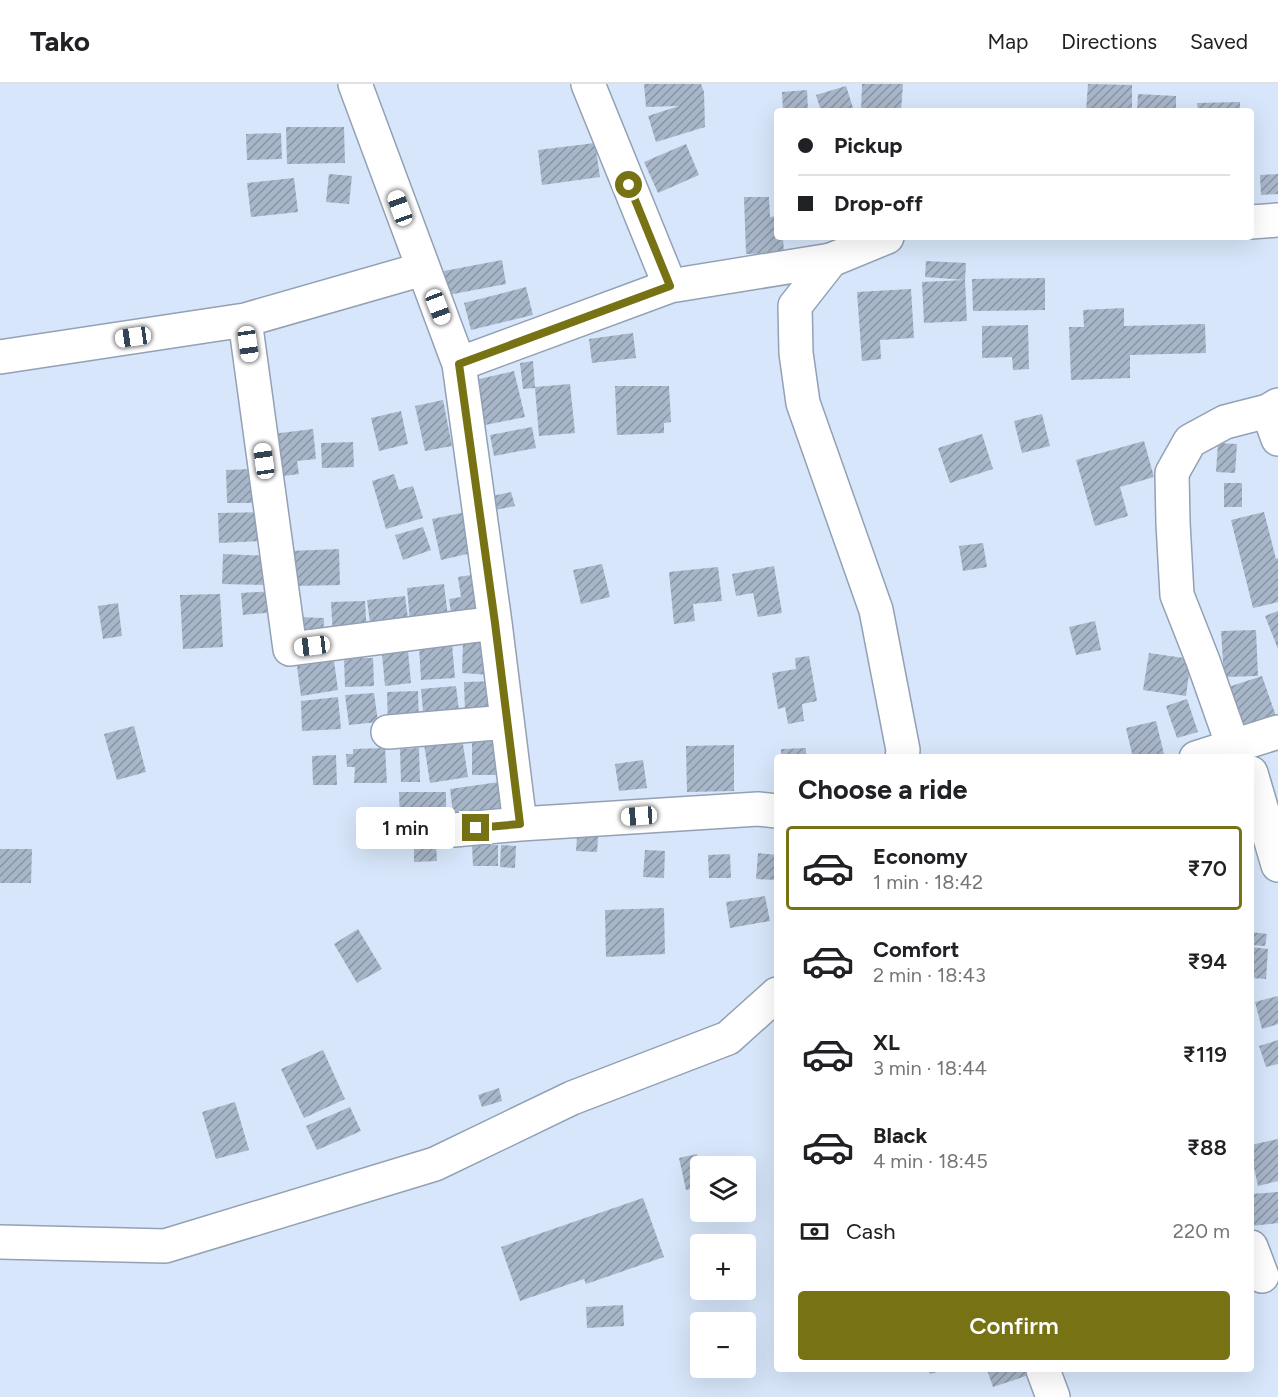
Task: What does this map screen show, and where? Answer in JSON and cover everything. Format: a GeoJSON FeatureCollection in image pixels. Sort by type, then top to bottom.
{"type":"FeatureCollection","features":[{"type":"Feature","properties":{"kind":"street"},"geometry":{"type":"LineString","coordinates":[[355,84],[459,364],[520,824]]}},
{"type":"Feature","properties":{"kind":"street"},"geometry":{"type":"LineString","coordinates":[[588,84],[670,286]]}},
{"type":"Feature","properties":{"kind":"street"},"geometry":{"type":"LineString","coordinates":[[1254,222],[1278,220]]}},
{"type":"Feature","properties":{"kind":"street"},"geometry":{"type":"LineString","coordinates":[[459,364],[670,286],[831,260],[880,240]]}},
{"type":"Feature","properties":{"kind":"street"},"geometry":{"type":"LineString","coordinates":[[831,260],[795,306],[796,353],[804,403],[876,610],[902,754]]}},
{"type":"Feature","properties":{"kind":"street"},"geometry":{"type":"LineString","coordinates":[[0,357],[244,320],[423,269]]}},
{"type":"Feature","properties":{"kind":"street"},"geometry":{"type":"LineString","coordinates":[[244,320],[290,649],[495,623]]}},
{"type":"Feature","properties":{"kind":"street"},"geometry":{"type":"LineString","coordinates":[[1243,754],[1178,595],[1172,473],[1190,441],[1225,422],[1275,418]]}},
{"type":"Feature","properties":{"kind":"street"},"geometry":{"type":"LineString","coordinates":[[388,732],[507,722]]}},
{"type":"Feature","properties":{"kind":"street"},"geometry":{"type":"LineString","coordinates":[[1245,754],[1278,732]]}},
{"type":"Feature","properties":{"kind":"street"},"geometry":{"type":"LineString","coordinates":[[1254,790],[1278,865]]}},
{"type":"Feature","properties":{"kind":"street"},"geometry":{"type":"LineString","coordinates":[[454,830],[758,809],[774,811]]}},
{"type":"Feature","properties":{"kind":"street"},"geometry":{"type":"LineString","coordinates":[[0,1242],[165,1246],[435,1164],[572,1098],[728,1038],[774,997]]}},
{"type":"Feature","properties":{"kind":"street"},"geometry":{"type":"LineString","coordinates":[[1044,1372],[1053,1397]]}},
{"type":"Feature","properties":{"kind":"building"},"geometry":{"type":"Polygon","coordinates":[[[644,84],[701,84],[704,92],[705,127],[656,142],[648,116],[679,106],[646,107],[644,84]]]}},
{"type":"Feature","properties":{"kind":"building"},"geometry":{"type":"Polygon","coordinates":[[[862,84],[903,84],[901,108],[861,108],[862,84]]]}},
{"type":"Feature","properties":{"kind":"building"},"geometry":{"type":"Polygon","coordinates":[[[1088,84],[1132,85],[1132,108],[1086,108],[1088,84]]]}},
{"type":"Feature","properties":{"kind":"building"},"geometry":{"type":"Polygon","coordinates":[[[846,86],[853,108],[820,108],[816,95],[846,86]]]}},
{"type":"Feature","properties":{"kind":"building"},"geometry":{"type":"Polygon","coordinates":[[[807,90],[808,108],[783,108],[782,92],[807,90]]]}},
{"type":"Feature","properties":{"kind":"building"},"geometry":{"type":"Polygon","coordinates":[[[1138,94],[1176,96],[1176,108],[1137,108],[1138,94]]]}},
{"type":"Feature","properties":{"kind":"building"},"geometry":{"type":"Polygon","coordinates":[[[1240,102],[1240,108],[1198,108],[1197,103],[1240,102]]]}},
{"type":"Feature","properties":{"kind":"building"},"geometry":{"type":"Polygon","coordinates":[[[286,127],[344,127],[345,163],[287,164],[286,127]]]}},
{"type":"Feature","properties":{"kind":"building"},"geometry":{"type":"Polygon","coordinates":[[[281,133],[282,159],[247,160],[246,134],[281,133]]]}},
{"type":"Feature","properties":{"kind":"building"},"geometry":{"type":"Polygon","coordinates":[[[595,143],[600,177],[542,185],[538,150],[595,143]]]}},
{"type":"Feature","properties":{"kind":"building"},"geometry":{"type":"Polygon","coordinates":[[[686,144],[699,175],[658,193],[644,162],[686,144]]]}},
{"type":"Feature","properties":{"kind":"building"},"geometry":{"type":"Polygon","coordinates":[[[329,174],[352,176],[349,204],[326,202],[329,174]]]}},
{"type":"Feature","properties":{"kind":"building"},"geometry":{"type":"Polygon","coordinates":[[[1278,174],[1278,194],[1261,195],[1260,175],[1278,174]]]}},
{"type":"Feature","properties":{"kind":"building"},"geometry":{"type":"Polygon","coordinates":[[[294,178],[298,212],[251,217],[247,183],[294,178]]]}},
{"type":"Feature","properties":{"kind":"building"},"geometry":{"type":"Polygon","coordinates":[[[744,197],[769,197],[770,217],[774,216],[774,240],[783,240],[784,253],[746,254],[744,197]]]}},
{"type":"Feature","properties":{"kind":"building"},"geometry":{"type":"Polygon","coordinates":[[[502,260],[506,284],[448,295],[444,271],[502,260]]]}},
{"type":"Feature","properties":{"kind":"building"},"geometry":{"type":"Polygon","coordinates":[[[926,261],[966,263],[965,280],[925,277],[926,261]]]}},
{"type":"Feature","properties":{"kind":"building"},"geometry":{"type":"Polygon","coordinates":[[[1045,278],[1045,310],[973,311],[972,279],[1045,278]]]}},
{"type":"Feature","properties":{"kind":"building"},"geometry":{"type":"Polygon","coordinates":[[[965,280],[967,321],[924,323],[922,282],[965,280]]]}},
{"type":"Feature","properties":{"kind":"building"},"geometry":{"type":"Polygon","coordinates":[[[526,287],[533,315],[471,330],[464,303],[526,287]]]}},
{"type":"Feature","properties":{"kind":"building"},"geometry":{"type":"Polygon","coordinates":[[[911,289],[914,338],[880,340],[881,359],[862,361],[857,292],[911,289]]]}},
{"type":"Feature","properties":{"kind":"building"},"geometry":{"type":"Polygon","coordinates":[[[1124,308],[1124,326],[1205,324],[1206,353],[1130,355],[1130,378],[1071,380],[1069,327],[1084,327],[1083,310],[1124,308]]]}},
{"type":"Feature","properties":{"kind":"building"},"geometry":{"type":"Polygon","coordinates":[[[1028,325],[1029,369],[1013,370],[1012,357],[982,358],[982,326],[1028,325]]]}},
{"type":"Feature","properties":{"kind":"building"},"geometry":{"type":"Polygon","coordinates":[[[633,333],[636,358],[592,363],[589,339],[633,333]]]}},
{"type":"Feature","properties":{"kind":"building"},"geometry":{"type":"Polygon","coordinates":[[[533,361],[535,387],[570,384],[575,433],[539,436],[535,388],[523,389],[520,363],[533,361]]]}},
{"type":"Feature","properties":{"kind":"building"},"geometry":{"type":"Polygon","coordinates":[[[514,371],[525,417],[485,425],[475,380],[514,371]]]}},
{"type":"Feature","properties":{"kind":"building"},"geometry":{"type":"Polygon","coordinates":[[[615,386],[669,386],[671,422],[664,423],[664,433],[617,435],[615,386]]]}},
{"type":"Feature","properties":{"kind":"building"},"geometry":{"type":"Polygon","coordinates":[[[443,400],[452,446],[425,451],[415,406],[443,400]]]}},
{"type":"Feature","properties":{"kind":"building"},"geometry":{"type":"Polygon","coordinates":[[[401,411],[408,444],[379,451],[371,418],[401,411]]]}},
{"type":"Feature","properties":{"kind":"building"},"geometry":{"type":"Polygon","coordinates":[[[1042,414],[1050,446],[1022,453],[1014,421],[1042,414]]]}},
{"type":"Feature","properties":{"kind":"building"},"geometry":{"type":"Polygon","coordinates":[[[532,427],[536,448],[494,456],[490,435],[532,427]]]}},
{"type":"Feature","properties":{"kind":"building"},"geometry":{"type":"Polygon","coordinates":[[[313,429],[316,459],[297,461],[299,474],[276,477],[272,434],[313,429]]]}},
{"type":"Feature","properties":{"kind":"building"},"geometry":{"type":"Polygon","coordinates":[[[982,434],[993,469],[950,483],[938,448],[982,434]]]}},
{"type":"Feature","properties":{"kind":"building"},"geometry":{"type":"Polygon","coordinates":[[[1144,441],[1154,477],[1120,487],[1128,516],[1095,526],[1076,460],[1144,441]]]}},
{"type":"Feature","properties":{"kind":"building"},"geometry":{"type":"Polygon","coordinates":[[[353,442],[354,467],[322,468],[321,443],[353,442]]]}},
{"type":"Feature","properties":{"kind":"building"},"geometry":{"type":"Polygon","coordinates":[[[1218,443],[1237,444],[1235,473],[1216,472],[1218,443]]]}},
{"type":"Feature","properties":{"kind":"building"},"geometry":{"type":"Polygon","coordinates":[[[251,469],[252,503],[227,503],[226,470],[251,469]]]}},
{"type":"Feature","properties":{"kind":"building"},"geometry":{"type":"Polygon","coordinates":[[[394,474],[399,490],[413,486],[423,518],[386,529],[372,481],[394,474]]]}},
{"type":"Feature","properties":{"kind":"building"},"geometry":{"type":"Polygon","coordinates":[[[1224,483],[1242,483],[1242,507],[1224,507],[1224,483]]]}},
{"type":"Feature","properties":{"kind":"building"},"geometry":{"type":"Polygon","coordinates":[[[511,492],[515,506],[495,510],[492,496],[511,492]]]}},
{"type":"Feature","properties":{"kind":"building"},"geometry":{"type":"Polygon","coordinates":[[[471,511],[480,551],[441,560],[432,519],[471,511]]]}},
{"type":"Feature","properties":{"kind":"building"},"geometry":{"type":"Polygon","coordinates":[[[263,512],[264,541],[219,543],[218,513],[263,512]]]}},
{"type":"Feature","properties":{"kind":"building"},"geometry":{"type":"Polygon","coordinates":[[[1264,512],[1276,559],[1278,558],[1278,602],[1253,608],[1231,520],[1264,512]]]}},
{"type":"Feature","properties":{"kind":"building"},"geometry":{"type":"Polygon","coordinates":[[[423,527],[431,550],[403,560],[395,535],[423,527]]]}},
{"type":"Feature","properties":{"kind":"building"},"geometry":{"type":"Polygon","coordinates":[[[983,543],[987,567],[963,571],[959,546],[983,543]]]}},
{"type":"Feature","properties":{"kind":"building"},"geometry":{"type":"Polygon","coordinates":[[[339,549],[340,585],[291,586],[290,551],[339,549]]]}},
{"type":"Feature","properties":{"kind":"building"},"geometry":{"type":"Polygon","coordinates":[[[223,554],[271,556],[270,585],[222,584],[223,554]]]}},
{"type":"Feature","properties":{"kind":"building"},"geometry":{"type":"Polygon","coordinates":[[[602,564],[610,597],[581,604],[573,570],[602,564]]]}},
{"type":"Feature","properties":{"kind":"building"},"geometry":{"type":"Polygon","coordinates":[[[774,566],[782,613],[758,617],[753,593],[736,596],[732,574],[774,566]]]}},
{"type":"Feature","properties":{"kind":"building"},"geometry":{"type":"Polygon","coordinates":[[[718,567],[722,601],[693,604],[695,621],[674,624],[669,572],[718,567]]]}},
{"type":"Feature","properties":{"kind":"building"},"geometry":{"type":"Polygon","coordinates":[[[484,573],[491,619],[453,625],[449,599],[461,597],[458,577],[484,573]]]}},
{"type":"Feature","properties":{"kind":"building"},"geometry":{"type":"Polygon","coordinates":[[[444,584],[448,617],[410,621],[407,588],[444,584]]]}},
{"type":"Feature","properties":{"kind":"building"},"geometry":{"type":"Polygon","coordinates":[[[275,591],[276,612],[243,615],[241,593],[275,591]]]}},
{"type":"Feature","properties":{"kind":"building"},"geometry":{"type":"Polygon","coordinates":[[[220,594],[223,647],[183,649],[180,595],[220,594]]]}},
{"type":"Feature","properties":{"kind":"building"},"geometry":{"type":"Polygon","coordinates":[[[405,596],[409,626],[371,631],[367,600],[405,596]]]}},
{"type":"Feature","properties":{"kind":"building"},"geometry":{"type":"Polygon","coordinates":[[[365,601],[367,635],[333,637],[331,602],[365,601]]]}},
{"type":"Feature","properties":{"kind":"building"},"geometry":{"type":"Polygon","coordinates":[[[118,603],[122,636],[103,639],[98,606],[118,603]]]}},
{"type":"Feature","properties":{"kind":"building"},"geometry":{"type":"Polygon","coordinates":[[[1278,611],[1278,649],[1265,616],[1278,611]]]}},
{"type":"Feature","properties":{"kind":"building"},"geometry":{"type":"Polygon","coordinates":[[[296,617],[324,618],[323,639],[295,638],[296,617]]]}},
{"type":"Feature","properties":{"kind":"building"},"geometry":{"type":"Polygon","coordinates":[[[1095,621],[1101,650],[1076,655],[1069,627],[1095,621]]]}},
{"type":"Feature","properties":{"kind":"building"},"geometry":{"type":"Polygon","coordinates":[[[1256,630],[1258,676],[1224,677],[1221,631],[1256,630]]]}},
{"type":"Feature","properties":{"kind":"building"},"geometry":{"type":"Polygon","coordinates":[[[463,640],[493,641],[491,675],[462,673],[463,640]]]}},
{"type":"Feature","properties":{"kind":"building"},"geometry":{"type":"Polygon","coordinates":[[[452,644],[455,678],[421,680],[419,646],[452,644]]]}},
{"type":"Feature","properties":{"kind":"building"},"geometry":{"type":"Polygon","coordinates":[[[408,651],[411,683],[385,686],[382,654],[408,651]]]}},
{"type":"Feature","properties":{"kind":"building"},"geometry":{"type":"Polygon","coordinates":[[[1149,653],[1191,659],[1186,696],[1143,690],[1149,653]]]}},
{"type":"Feature","properties":{"kind":"building"},"geometry":{"type":"Polygon","coordinates":[[[809,656],[817,701],[802,704],[804,721],[788,724],[785,707],[778,709],[772,673],[796,669],[795,658],[809,656]]]}},
{"type":"Feature","properties":{"kind":"building"},"geometry":{"type":"Polygon","coordinates":[[[344,658],[373,658],[374,686],[345,687],[344,658]]]}},
{"type":"Feature","properties":{"kind":"building"},"geometry":{"type":"Polygon","coordinates":[[[334,661],[338,690],[301,696],[297,666],[334,661]]]}},
{"type":"Feature","properties":{"kind":"building"},"geometry":{"type":"Polygon","coordinates":[[[1262,676],[1278,722],[1238,736],[1222,689],[1262,676]]]}},
{"type":"Feature","properties":{"kind":"building"},"geometry":{"type":"Polygon","coordinates":[[[497,681],[498,714],[465,715],[464,682],[497,681]]]}},
{"type":"Feature","properties":{"kind":"building"},"geometry":{"type":"Polygon","coordinates":[[[456,686],[460,719],[424,722],[421,689],[456,686]]]}},
{"type":"Feature","properties":{"kind":"building"},"geometry":{"type":"Polygon","coordinates":[[[418,691],[419,724],[388,725],[387,692],[418,691]]]}},
{"type":"Feature","properties":{"kind":"building"},"geometry":{"type":"Polygon","coordinates":[[[374,693],[378,722],[349,725],[345,695],[374,693]]]}},
{"type":"Feature","properties":{"kind":"building"},"geometry":{"type":"Polygon","coordinates":[[[338,697],[341,729],[302,731],[301,701],[338,697]]]}},
{"type":"Feature","properties":{"kind":"building"},"geometry":{"type":"Polygon","coordinates":[[[1187,699],[1198,732],[1177,738],[1166,706],[1187,699]]]}},
{"type":"Feature","properties":{"kind":"building"},"geometry":{"type":"Polygon","coordinates":[[[1156,721],[1164,754],[1132,754],[1126,728],[1156,721]]]}},
{"type":"Feature","properties":{"kind":"building"},"geometry":{"type":"Polygon","coordinates":[[[134,726],[146,772],[117,780],[104,734],[134,726]]]}},
{"type":"Feature","properties":{"kind":"building"},"geometry":{"type":"Polygon","coordinates":[[[462,738],[468,777],[430,783],[424,744],[462,738]]]}},
{"type":"Feature","properties":{"kind":"building"},"geometry":{"type":"Polygon","coordinates":[[[472,738],[503,738],[503,775],[472,775],[472,738]]]}},
{"type":"Feature","properties":{"kind":"building"},"geometry":{"type":"Polygon","coordinates":[[[734,745],[734,791],[687,792],[686,746],[734,745]]]}},
{"type":"Feature","properties":{"kind":"building"},"geometry":{"type":"Polygon","coordinates":[[[385,748],[387,783],[354,783],[355,767],[347,767],[346,754],[353,754],[353,749],[385,748]]]}},
{"type":"Feature","properties":{"kind":"building"},"geometry":{"type":"Polygon","coordinates":[[[419,748],[420,782],[401,782],[400,749],[419,748]]]}},
{"type":"Feature","properties":{"kind":"building"},"geometry":{"type":"Polygon","coordinates":[[[806,748],[806,754],[781,754],[781,749],[806,748]]]}},
{"type":"Feature","properties":{"kind":"building"},"geometry":{"type":"Polygon","coordinates":[[[336,755],[337,785],[313,785],[312,756],[336,755]]]}},
{"type":"Feature","properties":{"kind":"building"},"geometry":{"type":"Polygon","coordinates":[[[643,760],[647,788],[619,791],[615,764],[643,760]]]}},
{"type":"Feature","properties":{"kind":"building"},"geometry":{"type":"Polygon","coordinates":[[[506,781],[510,814],[454,821],[450,789],[506,781]]]}},
{"type":"Feature","properties":{"kind":"building"},"geometry":{"type":"Polygon","coordinates":[[[399,792],[446,792],[446,820],[400,820],[399,792]]]}},
{"type":"Feature","properties":{"kind":"building"},"geometry":{"type":"Polygon","coordinates":[[[578,824],[599,825],[597,852],[576,851],[578,824]]]}},
{"type":"Feature","properties":{"kind":"building"},"geometry":{"type":"Polygon","coordinates":[[[414,845],[436,845],[437,861],[414,862],[414,845]]]}},
{"type":"Feature","properties":{"kind":"building"},"geometry":{"type":"Polygon","coordinates":[[[472,845],[498,845],[498,866],[473,866],[472,845]]]}},
{"type":"Feature","properties":{"kind":"building"},"geometry":{"type":"Polygon","coordinates":[[[501,845],[516,846],[515,868],[500,867],[501,845]]]}},
{"type":"Feature","properties":{"kind":"building"},"geometry":{"type":"Polygon","coordinates":[[[0,849],[32,849],[31,883],[0,883],[0,849]]]}},
{"type":"Feature","properties":{"kind":"building"},"geometry":{"type":"Polygon","coordinates":[[[645,850],[665,851],[664,878],[643,877],[645,850]]]}},
{"type":"Feature","properties":{"kind":"building"},"geometry":{"type":"Polygon","coordinates":[[[758,853],[774,855],[774,880],[756,879],[758,853]]]}},
{"type":"Feature","properties":{"kind":"building"},"geometry":{"type":"Polygon","coordinates":[[[730,854],[731,878],[709,878],[708,855],[730,854]]]}},
{"type":"Feature","properties":{"kind":"building"},"geometry":{"type":"Polygon","coordinates":[[[765,896],[770,921],[730,928],[726,902],[765,896]]]}},
{"type":"Feature","properties":{"kind":"building"},"geometry":{"type":"Polygon","coordinates":[[[664,908],[665,954],[606,957],[605,910],[664,908]]]}},
{"type":"Feature","properties":{"kind":"building"},"geometry":{"type":"Polygon","coordinates":[[[358,929],[382,969],[357,983],[334,944],[358,929]]]}},
{"type":"Feature","properties":{"kind":"building"},"geometry":{"type":"Polygon","coordinates":[[[1254,932],[1267,934],[1265,946],[1254,945],[1254,932]]]}},
{"type":"Feature","properties":{"kind":"building"},"geometry":{"type":"Polygon","coordinates":[[[1254,947],[1268,949],[1266,979],[1254,978],[1254,947]]]}},
{"type":"Feature","properties":{"kind":"building"},"geometry":{"type":"Polygon","coordinates":[[[1278,996],[1278,1024],[1262,1029],[1255,1002],[1278,996]]]}},
{"type":"Feature","properties":{"kind":"building"},"geometry":{"type":"Polygon","coordinates":[[[1278,1040],[1278,1064],[1266,1067],[1259,1046],[1278,1040]]]}},
{"type":"Feature","properties":{"kind":"building"},"geometry":{"type":"Polygon","coordinates":[[[323,1050],[345,1099],[304,1118],[281,1069],[323,1050]]]}},
{"type":"Feature","properties":{"kind":"building"},"geometry":{"type":"Polygon","coordinates":[[[499,1088],[502,1101],[482,1107],[478,1095],[499,1088]]]}},
{"type":"Feature","properties":{"kind":"building"},"geometry":{"type":"Polygon","coordinates":[[[235,1102],[249,1150],[216,1159],[202,1112],[235,1102]]]}},
{"type":"Feature","properties":{"kind":"building"},"geometry":{"type":"Polygon","coordinates":[[[350,1107],[361,1131],[317,1150],[306,1126],[350,1107]]]}},
{"type":"Feature","properties":{"kind":"building"},"geometry":{"type":"Polygon","coordinates":[[[1278,1139],[1278,1181],[1258,1186],[1254,1168],[1254,1144],[1278,1139]]]}},
{"type":"Feature","properties":{"kind":"building"},"geometry":{"type":"Polygon","coordinates":[[[697,1154],[697,1156],[690,1156],[690,1189],[686,1190],[679,1158],[697,1154]]]}},
{"type":"Feature","properties":{"kind":"building"},"geometry":{"type":"Polygon","coordinates":[[[1278,1192],[1278,1223],[1254,1226],[1254,1194],[1278,1192]]]}},
{"type":"Feature","properties":{"kind":"building"},"geometry":{"type":"Polygon","coordinates":[[[643,1198],[664,1257],[586,1284],[584,1279],[520,1301],[501,1247],[643,1198]]]}},
{"type":"Feature","properties":{"kind":"building"},"geometry":{"type":"Polygon","coordinates":[[[623,1305],[624,1326],[587,1328],[586,1307],[623,1305]]]}},
{"type":"Feature","properties":{"kind":"building"},"geometry":{"type":"Polygon","coordinates":[[[988,1372],[1032,1372],[1032,1374],[993,1387],[988,1372]]]}},
{"type":"Feature","properties":{"kind":"route"},"geometry":{"type":"LineString","coordinates":[[476,828],[520,824],[459,364],[670,286],[629,185]]}}]}
